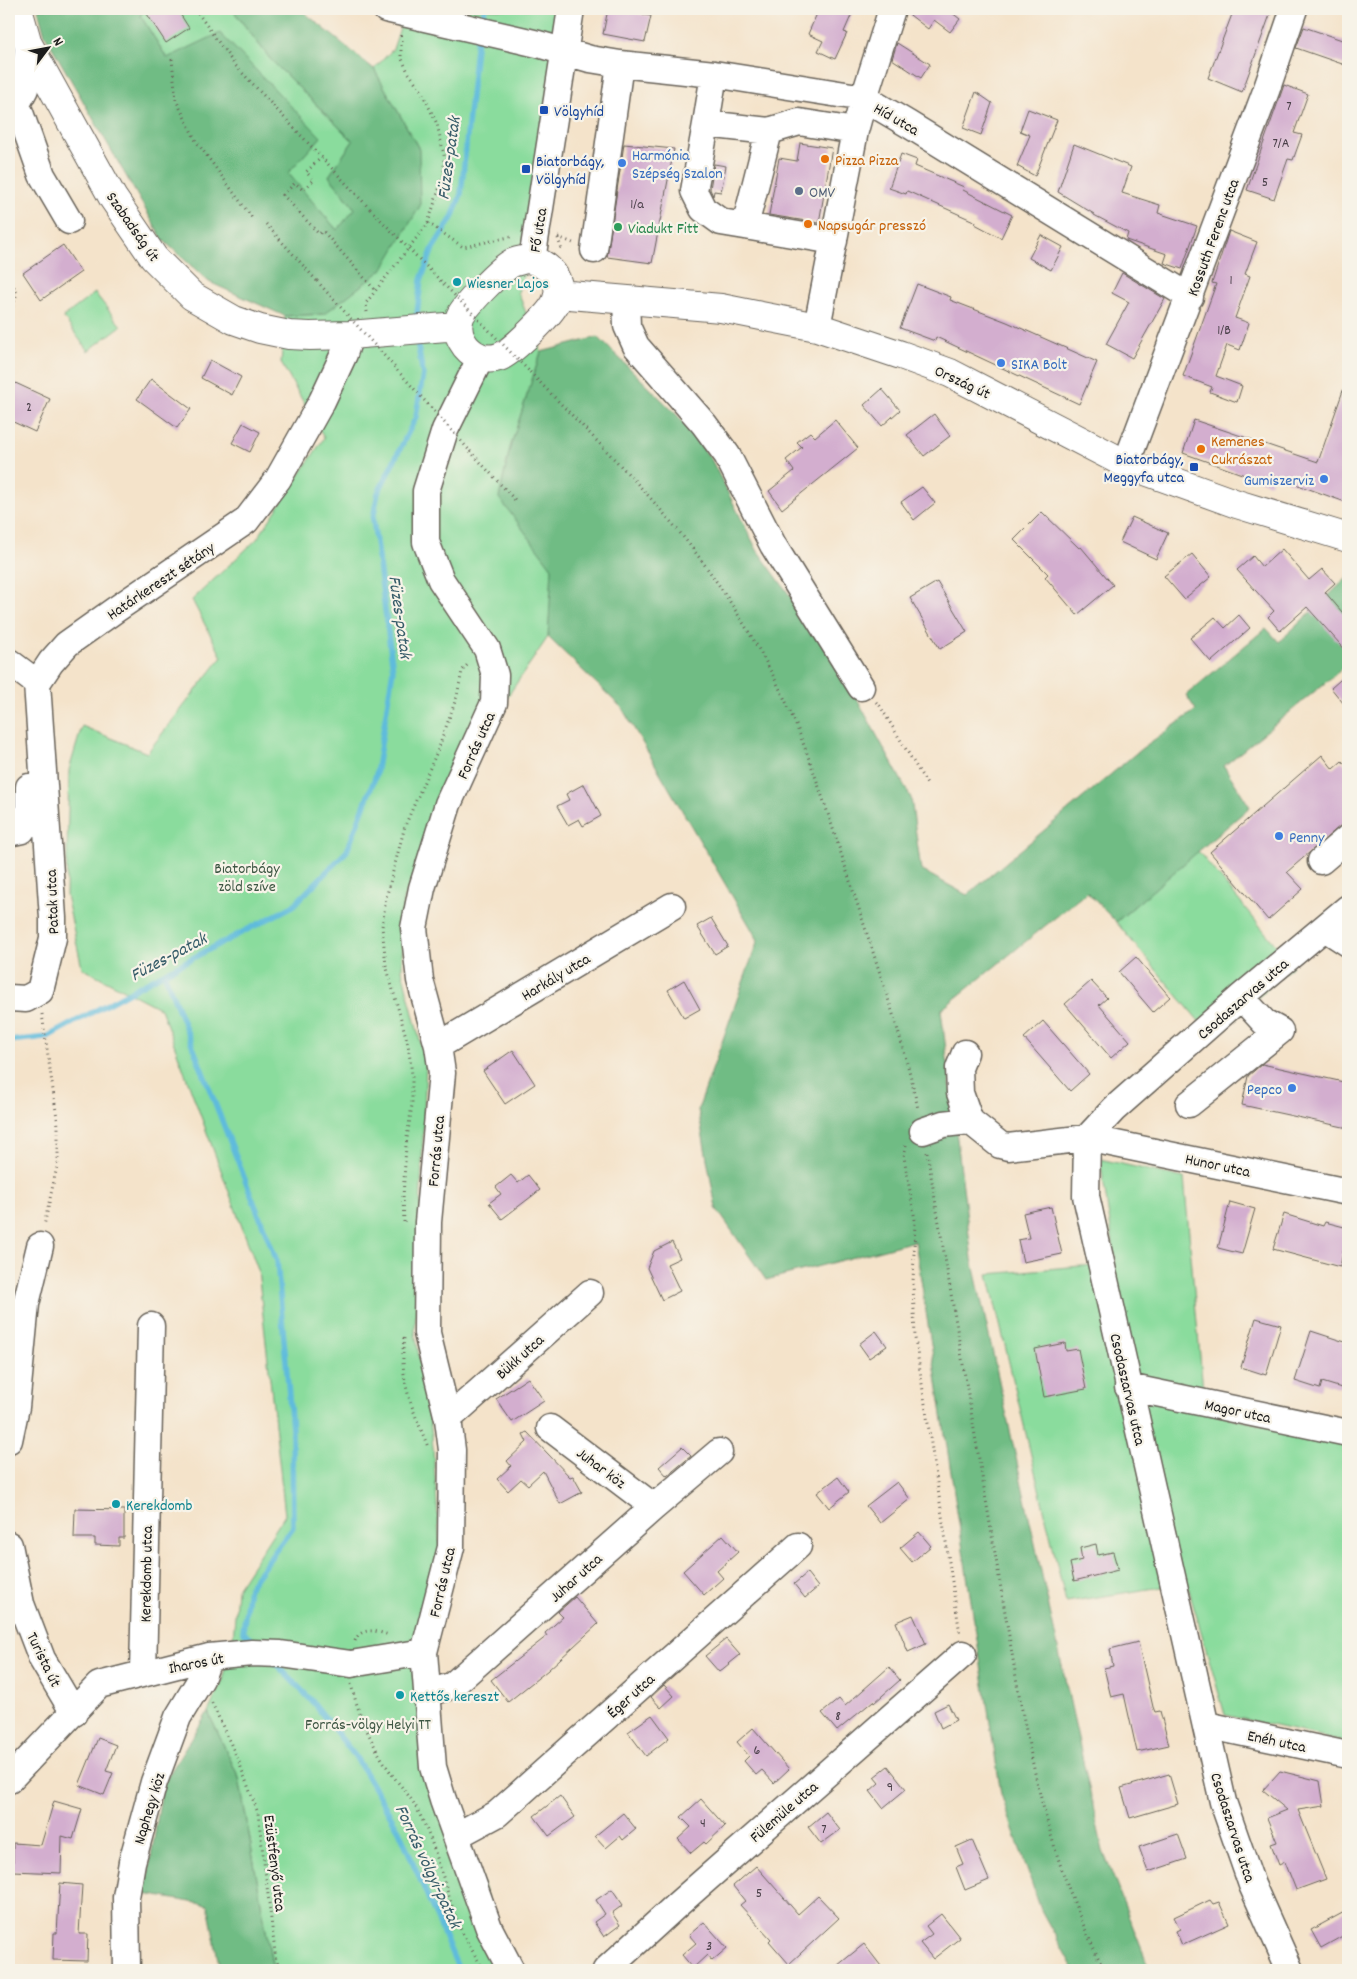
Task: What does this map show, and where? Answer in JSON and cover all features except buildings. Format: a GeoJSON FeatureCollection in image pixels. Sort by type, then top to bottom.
{"type":"FeatureCollection","features":[{"type":"Feature","properties":{"kind":"main road","name":"Szabadság út"},"geometry":{"type":"LineString","coordinates":[[18,9],[28,44],[113,198],[154,258],[192,296],[234,320],[260,329],[289,335],[350,335],[458,326]]}},
{"type":"Feature","properties":{"kind":"main road"},"geometry":{"type":"LineString","coordinates":[[520,260],[532,260],[542,264],[554,275],[558,294],[551,310],[510,352],[491,359],[481,358],[471,353],[463,343],[458,326],[460,317],[466,308],[511,263],[520,260]]}},
{"type":"Feature","properties":{"kind":"main road","name":"Ország út"},"geometry":{"type":"LineString","coordinates":[[558,294],[721,308],[817,327],[902,354],[950,373],[1126,464],[1237,504],[1348,538]]}},
{"type":"Feature","properties":{"kind":"street","name":"Fő utca"},"geometry":{"type":"LineString","coordinates":[[532,260],[571,9]]}},
{"type":"Feature","properties":{"kind":"street"},"geometry":{"type":"LineString","coordinates":[[817,327],[855,130],[892,9]]}},
{"type":"Feature","properties":{"kind":"street","name":"Kossuth Ferenc utca"},"geometry":{"type":"LineString","coordinates":[[1126,464],[1190,297],[1266,91],[1294,9]]}},
{"type":"Feature","properties":{"kind":"street"},"geometry":{"type":"LineString","coordinates":[[399,10],[564,52]]}},
{"type":"Feature","properties":{"kind":"street"},"geometry":{"type":"LineString","coordinates":[[28,44],[25,89],[16,104],[42,175],[69,221]]}},
{"type":"Feature","properties":{"kind":"street","name":"Híd utca"},"geometry":{"type":"LineString","coordinates":[[564,52],[620,64],[714,74],[864,98],[1190,297]]}},
{"type":"Feature","properties":{"kind":"street"},"geometry":{"type":"LineString","coordinates":[[594,250],[620,64]]}},
{"type":"Feature","properties":{"kind":"street"},"geometry":{"type":"LineString","coordinates":[[714,74],[694,191],[703,210],[721,222],[834,241]]}},
{"type":"Feature","properties":{"kind":"street"},"geometry":{"type":"LineString","coordinates":[[706,124],[769,132],[799,122],[855,130]]}},
{"type":"Feature","properties":{"kind":"street"},"geometry":{"type":"LineString","coordinates":[[746,226],[769,132]]}},
{"type":"Feature","properties":{"kind":"street"},"geometry":{"type":"LineString","coordinates":[[626,300],[627,326],[636,346],[704,424],[727,455],[773,545],[862,687]]}},
{"type":"Feature","properties":{"kind":"street","name":"Határkereszt sétány"},"geometry":{"type":"LineString","coordinates":[[37,683],[51,662],[68,644],[246,521],[278,479],[322,401],[344,354],[350,335]]}},
{"type":"Feature","properties":{"kind":"street","name":"Forrás utca"},"geometry":{"type":"LineString","coordinates":[[481,358],[444,430],[426,491],[426,542],[441,580],[487,649],[495,675],[494,703],[448,804],[422,888],[414,928],[420,980],[438,1046],[442,1073],[428,1222],[427,1332],[448,1419],[452,1450],[451,1547],[424,1652],[433,1766],[456,1836],[490,1928],[511,1970]]}},
{"type":"Feature","properties":{"kind":"street"},"geometry":{"type":"LineString","coordinates":[[9,662],[37,683],[38,712],[27,728],[29,820],[22,830],[13,832],[9,830]]}},
{"type":"Feature","properties":{"kind":"street","name":"Patak utca"},"geometry":{"type":"LineString","coordinates":[[9,998],[26,999],[40,991],[53,938],[48,838],[38,712]]}},
{"type":"Feature","properties":{"kind":"street"},"geometry":{"type":"LineString","coordinates":[[1321,861],[1348,838]]}},
{"type":"Feature","properties":{"kind":"street","name":"Harkály utca"},"geometry":{"type":"LineString","coordinates":[[438,1046],[672,906]]}},
{"type":"Feature","properties":{"kind":"street","name":"Csodaszarvas utca"},"geometry":{"type":"LineString","coordinates":[[1290,1970],[1252,1885],[1223,1802],[1086,1196],[1087,1138],[1114,1109],[1241,997],[1348,908]]}},
{"type":"Feature","properties":{"kind":"street"},"geometry":{"type":"LineString","coordinates":[[1325,928],[1348,943]]}},
{"type":"Feature","properties":{"kind":"street"},"geometry":{"type":"LineString","coordinates":[[1189,1104],[1280,1031],[1264,1022],[1241,997]]}},
{"type":"Feature","properties":{"kind":"street"},"geometry":{"type":"LineString","coordinates":[[923,1131],[943,1124],[970,1121],[960,1093],[959,1068],[965,1053]]}},
{"type":"Feature","properties":{"kind":"street","name":"Hunor utca"},"geometry":{"type":"LineString","coordinates":[[970,1121],[1000,1145],[1008,1147],[1087,1138],[1348,1192]]}},
{"type":"Feature","properties":{"kind":"street"},"geometry":{"type":"LineString","coordinates":[[9,1440],[16,1407],[26,1304],[40,1246]]}},
{"type":"Feature","properties":{"kind":"street","name":"Bükk utca"},"geometry":{"type":"LineString","coordinates":[[448,1419],[590,1293]]}},
{"type":"Feature","properties":{"kind":"street","name":"Kerekdomb utca"},"geometry":{"type":"LineString","coordinates":[[143,1673],[151,1326]]}},
{"type":"Feature","properties":{"kind":"street","name":"Magor utca"},"geometry":{"type":"LineString","coordinates":[[1128,1387],[1348,1433]]}},
{"type":"Feature","properties":{"kind":"street","name":"Juhar köz"},"geometry":{"type":"LineString","coordinates":[[550,1428],[654,1507]]}},
{"type":"Feature","properties":{"kind":"street","name":"Juhar utca"},"geometry":{"type":"LineString","coordinates":[[427,1694],[453,1685],[719,1452]]}},
{"type":"Feature","properties":{"kind":"street","name":"Turista út"},"geometry":{"type":"LineString","coordinates":[[9,1545],[21,1604],[42,1659],[74,1713]]}},
{"type":"Feature","properties":{"kind":"street","name":"Éger utca"},"geometry":{"type":"LineString","coordinates":[[456,1836],[497,1814],[798,1546]]}},
{"type":"Feature","properties":{"kind":"street","name":"Iharos út"},"geometry":{"type":"LineString","coordinates":[[9,1780],[99,1685],[143,1673],[205,1668],[252,1653],[281,1654],[351,1664],[424,1652]]}},
{"type":"Feature","properties":{"kind":"street","name":"Fülemüle utca"},"geometry":{"type":"LineString","coordinates":[[606,1970],[685,1898],[963,1654]]}},
{"type":"Feature","properties":{"kind":"street","name":"Naphegy köz"},"geometry":{"type":"LineString","coordinates":[[127,1970],[126,1896],[132,1862],[154,1782],[178,1717],[205,1668]]}},
{"type":"Feature","properties":{"kind":"street","name":"Enéh utca"},"geometry":{"type":"LineString","coordinates":[[1206,1725],[1348,1755]]}},
{"type":"Feature","properties":{"kind":"path"},"geometry":{"type":"LineString","coordinates":[[194,9],[234,64],[639,486],[682,534],[738,614],[778,686],[800,733],[895,1021],[923,1131],[1018,1689],[1033,1766],[1056,1850],[1071,1894],[1104,1970]]}},
{"type":"Feature","properties":{"kind":"path"},"geometry":{"type":"LineString","coordinates":[[399,10],[401,57],[408,72],[421,90],[437,124],[444,155],[444,174],[428,223],[463,247]]}},
{"type":"Feature","properties":{"kind":"path"},"geometry":{"type":"LineString","coordinates":[[172,59],[176,100],[196,141],[253,219]]}},
{"type":"Feature","properties":{"kind":"path"},"geometry":{"type":"LineString","coordinates":[[322,157],[306,172],[314,180],[303,190],[295,183],[283,195],[319,234],[323,231],[374,290]]}},
{"type":"Feature","properties":{"kind":"path"},"geometry":{"type":"LineString","coordinates":[[266,224],[515,500]]}},
{"type":"Feature","properties":{"kind":"path"},"geometry":{"type":"LineString","coordinates":[[9,278],[17,293],[9,317]]}},
{"type":"Feature","properties":{"kind":"path"},"geometry":{"type":"LineString","coordinates":[[862,687],[880,706],[928,786]]}},
{"type":"Feature","properties":{"kind":"path"},"geometry":{"type":"LineString","coordinates":[[40,1246],[58,1162],[58,1125],[43,1030]]}},
{"type":"Feature","properties":{"kind":"path"},"geometry":{"type":"LineString","coordinates":[[923,1131],[913,1135],[906,1143],[904,1157],[915,1220],[913,1283],[916,1338],[963,1654]]}},
{"type":"Feature","properties":{"kind":"path"},"geometry":{"type":"LineString","coordinates":[[351,1664],[350,1684],[356,1706],[381,1757],[407,1792],[418,1811],[444,1877],[455,1916],[484,1970]]}},
{"type":"Feature","properties":{"kind":"path","name":"Ezüstfenyő utca"},"geometry":{"type":"LineString","coordinates":[[205,1668],[258,1813],[276,1960],[281,1970]]}},
{"type":"Feature","properties":{"kind":"green space"},"geometry":{"type":"Polygon","coordinates":[[[38,9],[148,9],[140,15],[167,58],[220,33],[321,137],[288,173],[337,230],[355,209],[329,176],[353,141],[271,60],[232,9],[300,9],[374,69],[419,149],[420,206],[382,270],[324,314],[285,316],[209,282],[163,240],[45,35],[38,9]]]}},
{"type":"Feature","properties":{"kind":"green space"},"geometry":{"type":"Polygon","coordinates":[[[148,9],[232,9],[271,60],[353,141],[329,176],[355,209],[337,230],[287,173],[321,137],[167,58],[140,15],[148,9]]]}},
{"type":"Feature","properties":{"kind":"green space","name":"Biatorbágy zöld szíve"},"geometry":{"type":"Polygon","coordinates":[[[406,9],[557,9],[533,251],[518,292],[541,352],[510,448],[499,497],[553,568],[548,637],[467,756],[403,900],[402,970],[426,1065],[415,1332],[432,1435],[440,1546],[429,1723],[511,1970],[273,1970],[239,1778],[208,1712],[223,1680],[233,1641],[237,1589],[285,1515],[258,1270],[161,1009],[82,968],[66,895],[69,770],[82,726],[147,753],[222,657],[192,600],[257,539],[324,438],[281,363],[285,316],[324,314],[419,149],[374,69],[393,49],[406,9]]]}},
{"type":"Feature","properties":{"kind":"green space"},"geometry":{"type":"Polygon","coordinates":[[[95,293],[121,326],[88,351],[63,317],[95,293]]]}},
{"type":"Feature","properties":{"kind":"green space"},"geometry":{"type":"Polygon","coordinates":[[[598,337],[678,416],[711,459],[757,550],[833,655],[911,798],[921,870],[967,895],[1141,749],[1196,710],[1186,695],[1266,628],[1279,642],[1348,577],[1348,664],[1224,766],[1250,807],[1116,922],[1087,892],[941,1010],[972,1259],[1103,1851],[1150,1970],[1074,1970],[1041,1910],[1001,1794],[915,1241],[766,1280],[716,1208],[698,1110],[758,940],[622,708],[548,637],[552,568],[499,498],[510,448],[541,352],[598,337]]]}},
{"type":"Feature","properties":{"kind":"green space"},"geometry":{"type":"Polygon","coordinates":[[[1198,851],[1293,966],[1213,1038],[1116,922],[1198,851]]]}},
{"type":"Feature","properties":{"kind":"green space"},"geometry":{"type":"Polygon","coordinates":[[[1100,1159],[1184,1178],[1205,1412],[1348,1445],[1348,1742],[1225,1715],[1187,1583],[1066,1602],[988,1274],[1116,1263],[1100,1159]]]}},
{"type":"Feature","properties":{"kind":"green space"},"geometry":{"type":"Polygon","coordinates":[[[208,1712],[239,1778],[273,1970],[220,1970],[208,1905],[145,1894],[163,1784],[208,1712]]]}},
{"type":"Feature","properties":{"kind":"waterway","name":"Füzes-patak"},"geometry":{"type":"LineString","coordinates":[[480,23],[485,9]]}},
{"type":"Feature","properties":{"kind":"waterway","name":"Füzes-patak"},"geometry":{"type":"LineString","coordinates":[[416,322],[421,280],[433,248],[452,218],[461,194],[477,37]]}},
{"type":"Feature","properties":{"kind":"waterway","name":"Füzes-patak"},"geometry":{"type":"LineString","coordinates":[[9,1041],[47,1037],[293,906],[347,851],[376,775],[393,670],[373,519],[378,493],[416,417],[423,374],[416,336]]}},
{"type":"Feature","properties":{"kind":"waterway"},"geometry":{"type":"LineString","coordinates":[[164,973],[277,1261],[292,1429],[293,1527],[249,1587],[243,1631],[256,1644]]}},
{"type":"Feature","properties":{"kind":"waterway","name":"Forrás völgyi-patak"},"geometry":{"type":"LineString","coordinates":[[274,1662],[312,1701],[355,1756],[399,1830],[459,1970]]}},
{"type":"Feature","properties":{"kind":"place","name":"Völgyhíd"},"geometry":{"type":"Point","coordinates":[544,110]}},
{"type":"Feature","properties":{"kind":"place","name":"Pizza Pizza"},"geometry":{"type":"Point","coordinates":[825,159]}},
{"type":"Feature","properties":{"kind":"place","name":"Harmónia Szépség Szalon"},"geometry":{"type":"Point","coordinates":[622,163]}},
{"type":"Feature","properties":{"kind":"place","name":"Biatorbágy, Völgyhíd"},"geometry":{"type":"Point","coordinates":[526,169]}},
{"type":"Feature","properties":{"kind":"place","name":"OMV"},"geometry":{"type":"Point","coordinates":[799,191]}},
{"type":"Feature","properties":{"kind":"place","name":"Napsugár presszó"},"geometry":{"type":"Point","coordinates":[808,224]}},
{"type":"Feature","properties":{"kind":"place","name":"Viadukt Fitt"},"geometry":{"type":"Point","coordinates":[618,227]}},
{"type":"Feature","properties":{"kind":"place","name":"Wiesner Lajos"},"geometry":{"type":"Point","coordinates":[457,282]}},
{"type":"Feature","properties":{"kind":"place","name":"SIKA Bolt"},"geometry":{"type":"Point","coordinates":[1001,363]}},
{"type":"Feature","properties":{"kind":"place","name":"Kemenes Cukrászat"},"geometry":{"type":"Point","coordinates":[1201,449]}},
{"type":"Feature","properties":{"kind":"place","name":"Biatorbágy, Meggyfa utca"},"geometry":{"type":"Point","coordinates":[1194,467]}},
{"type":"Feature","properties":{"kind":"place","name":"Gumiszerviz"},"geometry":{"type":"Point","coordinates":[1324,479]}},
{"type":"Feature","properties":{"kind":"place","name":"Penny"},"geometry":{"type":"Point","coordinates":[1279,836]}},
{"type":"Feature","properties":{"kind":"place","name":"Pepco"},"geometry":{"type":"Point","coordinates":[1292,1088]}},
{"type":"Feature","properties":{"kind":"place","name":"Kerekdomb"},"geometry":{"type":"Point","coordinates":[116,1504]}},
{"type":"Feature","properties":{"kind":"place","name":"Kettős kereszt"},"geometry":{"type":"Point","coordinates":[400,1695]}},
{"type":"Feature","properties":{"kind":"park label","name":"Forrás-völgy Helyi TT"},"geometry":{"type":"Point","coordinates":[368,1723]}}]}
